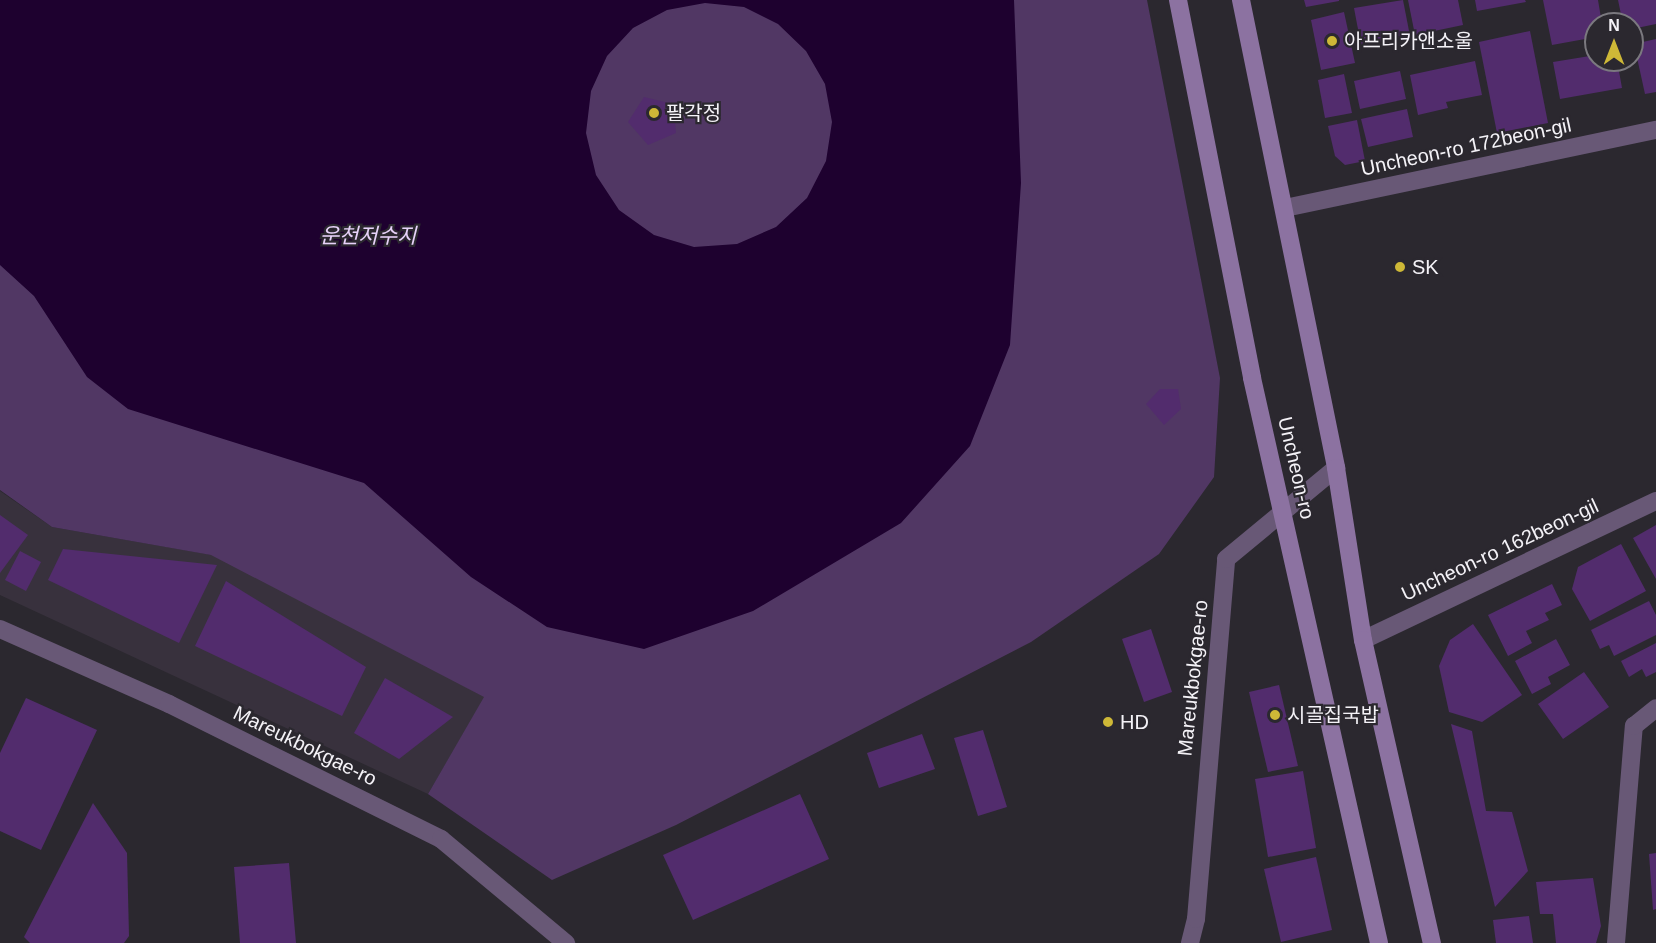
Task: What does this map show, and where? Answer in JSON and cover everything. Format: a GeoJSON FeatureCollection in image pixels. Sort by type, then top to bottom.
{"type":"FeatureCollection","features":[{"type":"Feature","properties":{"kind":"street","name":"Uncheon-ro"},"geometry":{"type":"LineString","coordinates":[[1178,0],[1252,378],[1379,943]]}},
{"type":"Feature","properties":{"kind":"street","name":"Uncheon-ro"},"geometry":{"type":"LineString","coordinates":[[1241,0],[1336,468],[1363,640],[1432,943]]}},
{"type":"Feature","properties":{"kind":"street","name":"Uncheon-ro 172beon-gil"},"geometry":{"type":"LineString","coordinates":[[1285,208],[1656,130]]}},
{"type":"Feature","properties":{"kind":"street","name":"Mareukbokgae-ro"},"geometry":{"type":"LineString","coordinates":[[1190,943],[1197,919],[1226,559],[1336,468]]}},
{"type":"Feature","properties":{"kind":"street","name":"Uncheon-ro 162beon-gil"},"geometry":{"type":"LineString","coordinates":[[1363,640],[1656,501]]}},
{"type":"Feature","properties":{"kind":"street","name":"Mareukbokgae-ro"},"geometry":{"type":"LineString","coordinates":[[0,629],[169,704],[441,839],[566,943]]}},
{"type":"Feature","properties":{"kind":"street"},"geometry":{"type":"LineString","coordinates":[[1616,943],[1634,726],[1656,708]]}},
{"type":"Feature","properties":{"kind":"shaded area"},"geometry":{"type":"Polygon","coordinates":[[[0,0],[1147,0],[1220,378],[1214,477],[1159,554],[1031,642],[676,825],[552,880],[428,794],[484,697],[211,555],[52,527],[0,490],[0,0]]]}},
{"type":"Feature","properties":{"kind":"shaded area"},"geometry":{"type":"Polygon","coordinates":[[[0,491],[52,527],[218,556],[485,697],[428,794],[0,595],[0,491]]]}},
{"type":"Feature","properties":{"kind":"water","name":"운천저수지"},"geometry":{"type":"Polygon","coordinates":[[[0,0],[1014,0],[1021,183],[1010,345],[970,446],[901,523],[753,611],[644,649],[547,627],[471,577],[364,483],[128,409],[87,377],[34,296],[0,265],[0,0]],[[705,3],[667,10],[633,28],[607,56],[591,91],[586,133],[596,175],[619,210],[654,235],[694,247],[737,244],[776,227],[807,198],[826,161],[832,122],[825,84],[806,51],[778,24],[744,7],[705,3]]]}},
{"type":"Feature","properties":{"kind":"building"},"geometry":{"type":"Polygon","coordinates":[[[1304,0],[1339,0],[1339,1],[1306,7],[1304,0]]]}},
{"type":"Feature","properties":{"kind":"building"},"geometry":{"type":"Polygon","coordinates":[[[1403,0],[1410,36],[1361,45],[1354,8],[1403,0]]]}},
{"type":"Feature","properties":{"kind":"building"},"geometry":{"type":"Polygon","coordinates":[[[1408,0],[1458,0],[1463,25],[1415,35],[1408,0]]]}},
{"type":"Feature","properties":{"kind":"building"},"geometry":{"type":"Polygon","coordinates":[[[1475,0],[1525,0],[1526,2],[1477,11],[1475,0]]]}},
{"type":"Feature","properties":{"kind":"building"},"geometry":{"type":"Polygon","coordinates":[[[1543,0],[1598,0],[1600,12],[1584,12],[1584,39],[1552,45],[1543,0]]]}},
{"type":"Feature","properties":{"kind":"building"},"geometry":{"type":"Polygon","coordinates":[[[1618,0],[1656,0],[1656,24],[1644,26],[1644,12],[1620,12],[1618,0]]]}},
{"type":"Feature","properties":{"kind":"building"},"geometry":{"type":"Polygon","coordinates":[[[1344,12],[1355,63],[1321,70],[1311,20],[1344,12]]]}},
{"type":"Feature","properties":{"kind":"building"},"geometry":{"type":"Polygon","coordinates":[[[1530,31],[1548,123],[1497,133],[1479,42],[1530,31]]]}},
{"type":"Feature","properties":{"kind":"building"},"geometry":{"type":"Polygon","coordinates":[[[1656,39],[1656,92],[1645,94],[1640,72],[1644,72],[1644,42],[1656,39]]]}},
{"type":"Feature","properties":{"kind":"building"},"geometry":{"type":"Polygon","coordinates":[[[1584,57],[1584,72],[1619,72],[1622,88],[1560,99],[1553,62],[1584,57]]]}},
{"type":"Feature","properties":{"kind":"building"},"geometry":{"type":"Polygon","coordinates":[[[1475,61],[1482,95],[1446,102],[1448,108],[1418,115],[1410,75],[1475,61]]]}},
{"type":"Feature","properties":{"kind":"building"},"geometry":{"type":"Polygon","coordinates":[[[1400,71],[1406,99],[1360,109],[1354,81],[1400,71]]]}},
{"type":"Feature","properties":{"kind":"building"},"geometry":{"type":"Polygon","coordinates":[[[1344,74],[1352,113],[1325,118],[1318,80],[1344,74]]]}},
{"type":"Feature","properties":{"kind":"building","name":"팔각정"},"geometry":{"type":"Polygon","coordinates":[[[644,97],[673,104],[676,133],[648,145],[628,122],[644,97]]]}},
{"type":"Feature","properties":{"kind":"building"},"geometry":{"type":"Polygon","coordinates":[[[1407,109],[1413,137],[1368,147],[1361,119],[1407,109]]]}},
{"type":"Feature","properties":{"kind":"building"},"geometry":{"type":"Polygon","coordinates":[[[1357,120],[1365,161],[1345,165],[1335,156],[1328,126],[1357,120]]]}},
{"type":"Feature","properties":{"kind":"building"},"geometry":{"type":"Polygon","coordinates":[[[1160,389],[1178,389],[1181,409],[1164,425],[1146,404],[1160,389]]]}},
{"type":"Feature","properties":{"kind":"building"},"geometry":{"type":"Polygon","coordinates":[[[0,515],[28,535],[0,573],[0,515]]]}},
{"type":"Feature","properties":{"kind":"building"},"geometry":{"type":"Polygon","coordinates":[[[1656,525],[1656,579],[1633,538],[1656,525]]]}},
{"type":"Feature","properties":{"kind":"building"},"geometry":{"type":"Polygon","coordinates":[[[1621,544],[1646,591],[1590,621],[1572,589],[1578,567],[1621,544]]]}},
{"type":"Feature","properties":{"kind":"building"},"geometry":{"type":"Polygon","coordinates":[[[63,549],[217,565],[179,643],[48,580],[63,549]]]}},
{"type":"Feature","properties":{"kind":"building"},"geometry":{"type":"Polygon","coordinates":[[[20,551],[41,562],[26,591],[5,580],[20,551]]]}},
{"type":"Feature","properties":{"kind":"building"},"geometry":{"type":"Polygon","coordinates":[[[226,581],[366,667],[342,716],[195,646],[226,581]]]}},
{"type":"Feature","properties":{"kind":"building"},"geometry":{"type":"Polygon","coordinates":[[[1552,584],[1562,605],[1545,613],[1549,620],[1526,631],[1532,643],[1508,656],[1488,615],[1552,584]]]}},
{"type":"Feature","properties":{"kind":"building"},"geometry":{"type":"Polygon","coordinates":[[[1649,601],[1656,615],[1656,635],[1614,656],[1609,645],[1600,649],[1591,630],[1649,601]]]}},
{"type":"Feature","properties":{"kind":"building"},"geometry":{"type":"Polygon","coordinates":[[[1473,624],[1522,695],[1482,722],[1449,712],[1439,666],[1450,640],[1473,624]]]}},
{"type":"Feature","properties":{"kind":"building"},"geometry":{"type":"Polygon","coordinates":[[[1151,629],[1172,692],[1144,702],[1122,639],[1151,629]]]}},
{"type":"Feature","properties":{"kind":"building"},"geometry":{"type":"Polygon","coordinates":[[[1556,639],[1570,665],[1548,677],[1551,684],[1532,694],[1515,661],[1556,639]]]}},
{"type":"Feature","properties":{"kind":"building"},"geometry":{"type":"Polygon","coordinates":[[[1656,643],[1656,672],[1646,677],[1642,669],[1629,677],[1621,661],[1656,643]]]}},
{"type":"Feature","properties":{"kind":"building"},"geometry":{"type":"Polygon","coordinates":[[[1584,672],[1609,707],[1563,739],[1538,704],[1584,672]]]}},
{"type":"Feature","properties":{"kind":"building"},"geometry":{"type":"Polygon","coordinates":[[[385,678],[453,717],[399,759],[354,733],[385,678]]]}},
{"type":"Feature","properties":{"kind":"building"},"geometry":{"type":"Polygon","coordinates":[[[1279,685],[1298,766],[1268,772],[1249,692],[1279,685]]]}},
{"type":"Feature","properties":{"kind":"building"},"geometry":{"type":"Polygon","coordinates":[[[26,698],[97,730],[41,850],[0,831],[0,753],[26,698]]]}},
{"type":"Feature","properties":{"kind":"building"},"geometry":{"type":"Polygon","coordinates":[[[1451,724],[1472,731],[1486,811],[1512,812],[1528,871],[1495,907],[1451,724]]]}},
{"type":"Feature","properties":{"kind":"building"},"geometry":{"type":"Polygon","coordinates":[[[983,730],[1007,807],[978,816],[954,738],[983,730]]]}},
{"type":"Feature","properties":{"kind":"building"},"geometry":{"type":"Polygon","coordinates":[[[922,734],[935,769],[879,788],[867,753],[922,734]]]}},
{"type":"Feature","properties":{"kind":"building"},"geometry":{"type":"Polygon","coordinates":[[[1303,771],[1316,848],[1268,857],[1255,779],[1303,771]]]}},
{"type":"Feature","properties":{"kind":"building"},"geometry":{"type":"Polygon","coordinates":[[[800,794],[829,859],[693,920],[663,855],[800,794]]]}},
{"type":"Feature","properties":{"kind":"building"},"geometry":{"type":"Polygon","coordinates":[[[93,803],[127,853],[129,936],[124,943],[30,943],[24,937],[93,803]]]}},
{"type":"Feature","properties":{"kind":"building"},"geometry":{"type":"Polygon","coordinates":[[[1656,853],[1656,909],[1653,910],[1649,854],[1656,853]]]}},
{"type":"Feature","properties":{"kind":"building"},"geometry":{"type":"Polygon","coordinates":[[[1316,857],[1332,930],[1281,942],[1264,869],[1316,857]]]}},
{"type":"Feature","properties":{"kind":"building"},"geometry":{"type":"Polygon","coordinates":[[[289,863],[296,943],[240,943],[234,867],[289,863]]]}},
{"type":"Feature","properties":{"kind":"building"},"geometry":{"type":"Polygon","coordinates":[[[1593,878],[1601,926],[1596,943],[1556,943],[1553,914],[1540,914],[1536,882],[1593,878]]]}},
{"type":"Feature","properties":{"kind":"building"},"geometry":{"type":"Polygon","coordinates":[[[1529,916],[1533,943],[1496,943],[1493,920],[1529,916]]]}},
{"type":"Feature","properties":{"kind":"place","name":"아프리카앤소울"},"geometry":{"type":"Point","coordinates":[1332,41]}},
{"type":"Feature","properties":{"kind":"place","name":"팔각정"},"geometry":{"type":"Point","coordinates":[654,113]}},
{"type":"Feature","properties":{"kind":"place","name":"SK"},"geometry":{"type":"Point","coordinates":[1400,267]}},
{"type":"Feature","properties":{"kind":"place","name":"시골집국밥"},"geometry":{"type":"Point","coordinates":[1275,715]}},
{"type":"Feature","properties":{"kind":"place","name":"HD"},"geometry":{"type":"Point","coordinates":[1108,722]}}]}
